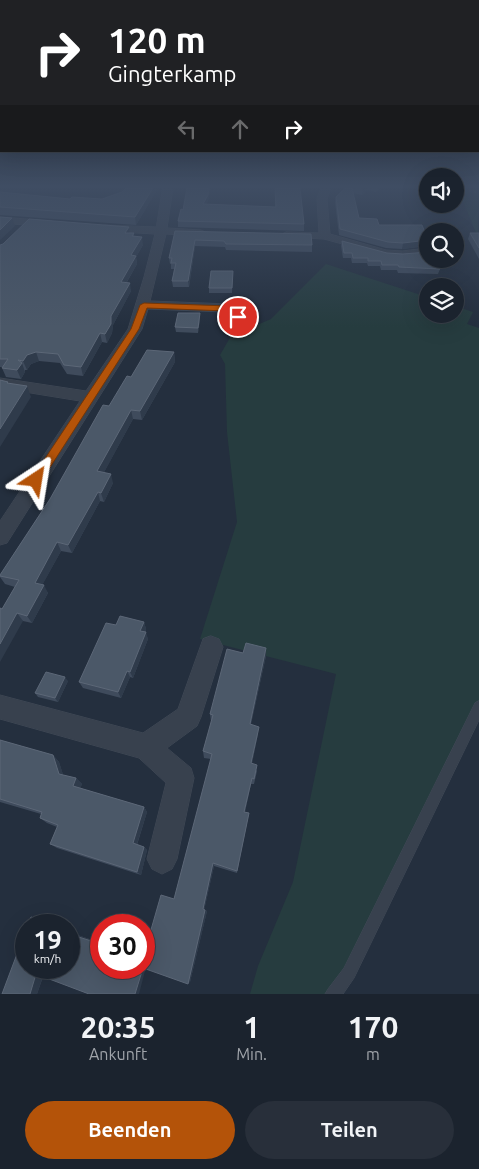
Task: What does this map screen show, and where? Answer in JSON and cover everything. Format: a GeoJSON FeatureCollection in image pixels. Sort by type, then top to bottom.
{"type":"FeatureCollection","features":[{"type":"Feature","properties":{"kind":"street"},"geometry":{"type":"LineString","coordinates":[[0,537],[135,329],[144,305],[161,234]]}},
{"type":"Feature","properties":{"kind":"street"},"geometry":{"type":"LineString","coordinates":[[285,234],[324,236],[386,253],[419,252]]}},
{"type":"Feature","properties":{"kind":"street"},"geometry":{"type":"LineString","coordinates":[[144,305],[229,308],[247,325]]}},
{"type":"Feature","properties":{"kind":"street"},"geometry":{"type":"LineString","coordinates":[[0,383],[90,397]]}},
{"type":"Feature","properties":{"kind":"street"},"geometry":{"type":"LineString","coordinates":[[146,747],[188,717],[211,647]]}},
{"type":"Feature","properties":{"kind":"street"},"geometry":{"type":"LineString","coordinates":[[0,707],[146,747],[181,778],[162,859]]}},
{"type":"Feature","properties":{"kind":"lane"},"geometry":{"type":"LineString","coordinates":[[333,994],[349,973],[479,707]]}},
{"type":"Feature","properties":{"kind":"green space"},"geometry":{"type":"Polygon","coordinates":[[[326,264],[419,294],[419,323],[464,323],[464,309],[473,312],[467,324],[479,328],[479,707],[333,994],[250,994],[258,966],[293,882],[336,674],[200,639],[237,522],[227,432],[225,364],[220,355],[231,336],[271,319],[326,264]]]}},
{"type":"Feature","properties":{"kind":"building"},"geometry":{"type":"Polygon","coordinates":[[[13,234],[133,234],[132,236],[142,237],[131,255],[136,256],[121,282],[130,283],[111,316],[111,324],[105,334],[100,333],[81,367],[64,365],[58,354],[36,352],[27,355],[23,361],[18,360],[22,363],[17,370],[2,368],[8,359],[0,359],[0,245],[13,234]]]}},
{"type":"Feature","properties":{"kind":"building"},"geometry":{"type":"Polygon","coordinates":[[[174,234],[311,234],[312,245],[226,244],[224,241],[195,240],[188,281],[172,281],[176,263],[171,263],[172,258],[169,258],[174,234]]]}},
{"type":"Feature","properties":{"kind":"building"},"geometry":{"type":"Polygon","coordinates":[[[360,234],[419,234],[419,241],[388,242],[360,234]]]}},
{"type":"Feature","properties":{"kind":"building"},"geometry":{"type":"Polygon","coordinates":[[[471,234],[479,234],[479,248],[471,234]]]}},
{"type":"Feature","properties":{"kind":"building"},"geometry":{"type":"Polygon","coordinates":[[[342,241],[387,253],[419,253],[419,268],[382,265],[381,261],[368,261],[368,258],[353,258],[352,253],[344,253],[342,241]]]}},
{"type":"Feature","properties":{"kind":"building"},"geometry":{"type":"Polygon","coordinates":[[[211,271],[233,271],[232,288],[209,288],[211,271]]]}},
{"type":"Feature","properties":{"kind":"building"},"geometry":{"type":"Polygon","coordinates":[[[178,313],[200,313],[198,328],[175,327],[178,313]]]}},
{"type":"Feature","properties":{"kind":"building"},"geometry":{"type":"Polygon","coordinates":[[[147,350],[174,352],[140,411],[131,410],[97,471],[111,474],[101,493],[98,492],[68,545],[57,542],[35,583],[44,585],[27,616],[17,613],[0,644],[0,608],[2,609],[19,580],[0,575],[50,499],[103,405],[109,406],[127,376],[131,377],[147,350]]]}},
{"type":"Feature","properties":{"kind":"building"},"geometry":{"type":"Polygon","coordinates":[[[0,380],[27,386],[0,429],[0,380]]]}},
{"type":"Feature","properties":{"kind":"building"},"geometry":{"type":"Polygon","coordinates":[[[120,616],[144,622],[140,631],[146,632],[130,672],[127,671],[118,692],[79,682],[106,623],[116,625],[120,616]]]}},
{"type":"Feature","properties":{"kind":"building"},"geometry":{"type":"Polygon","coordinates":[[[246,643],[266,648],[250,724],[259,727],[251,763],[257,765],[244,812],[249,813],[237,871],[213,863],[203,909],[205,910],[188,984],[155,972],[155,916],[161,895],[174,899],[212,754],[203,751],[213,715],[210,714],[227,649],[243,653],[246,643]]]}},
{"type":"Feature","properties":{"kind":"building"},"geometry":{"type":"Polygon","coordinates":[[[46,672],[65,677],[55,698],[35,693],[46,672]]]}},
{"type":"Feature","properties":{"kind":"building"},"geometry":{"type":"Polygon","coordinates":[[[0,740],[53,755],[59,774],[76,778],[73,786],[144,807],[133,843],[144,847],[137,872],[50,844],[58,825],[40,818],[42,812],[0,799],[0,740]]]}},
{"type":"Feature","properties":{"kind":"building"},"geometry":{"type":"Polygon","coordinates":[[[80,937],[90,941],[90,979],[140,979],[135,994],[89,994],[49,979],[80,979],[80,937]]]}},
{"type":"Feature","properties":{"kind":"building"},"geometry":{"type":"Polygon","coordinates":[[[15,959],[15,979],[34,979],[30,994],[2,994],[15,959]]]}},
{"type":"Feature","properties":{"kind":"route"},"geometry":{"type":"LineString","coordinates":[[36,480],[135,329],[144,305],[229,308],[238,317]]}}]}
